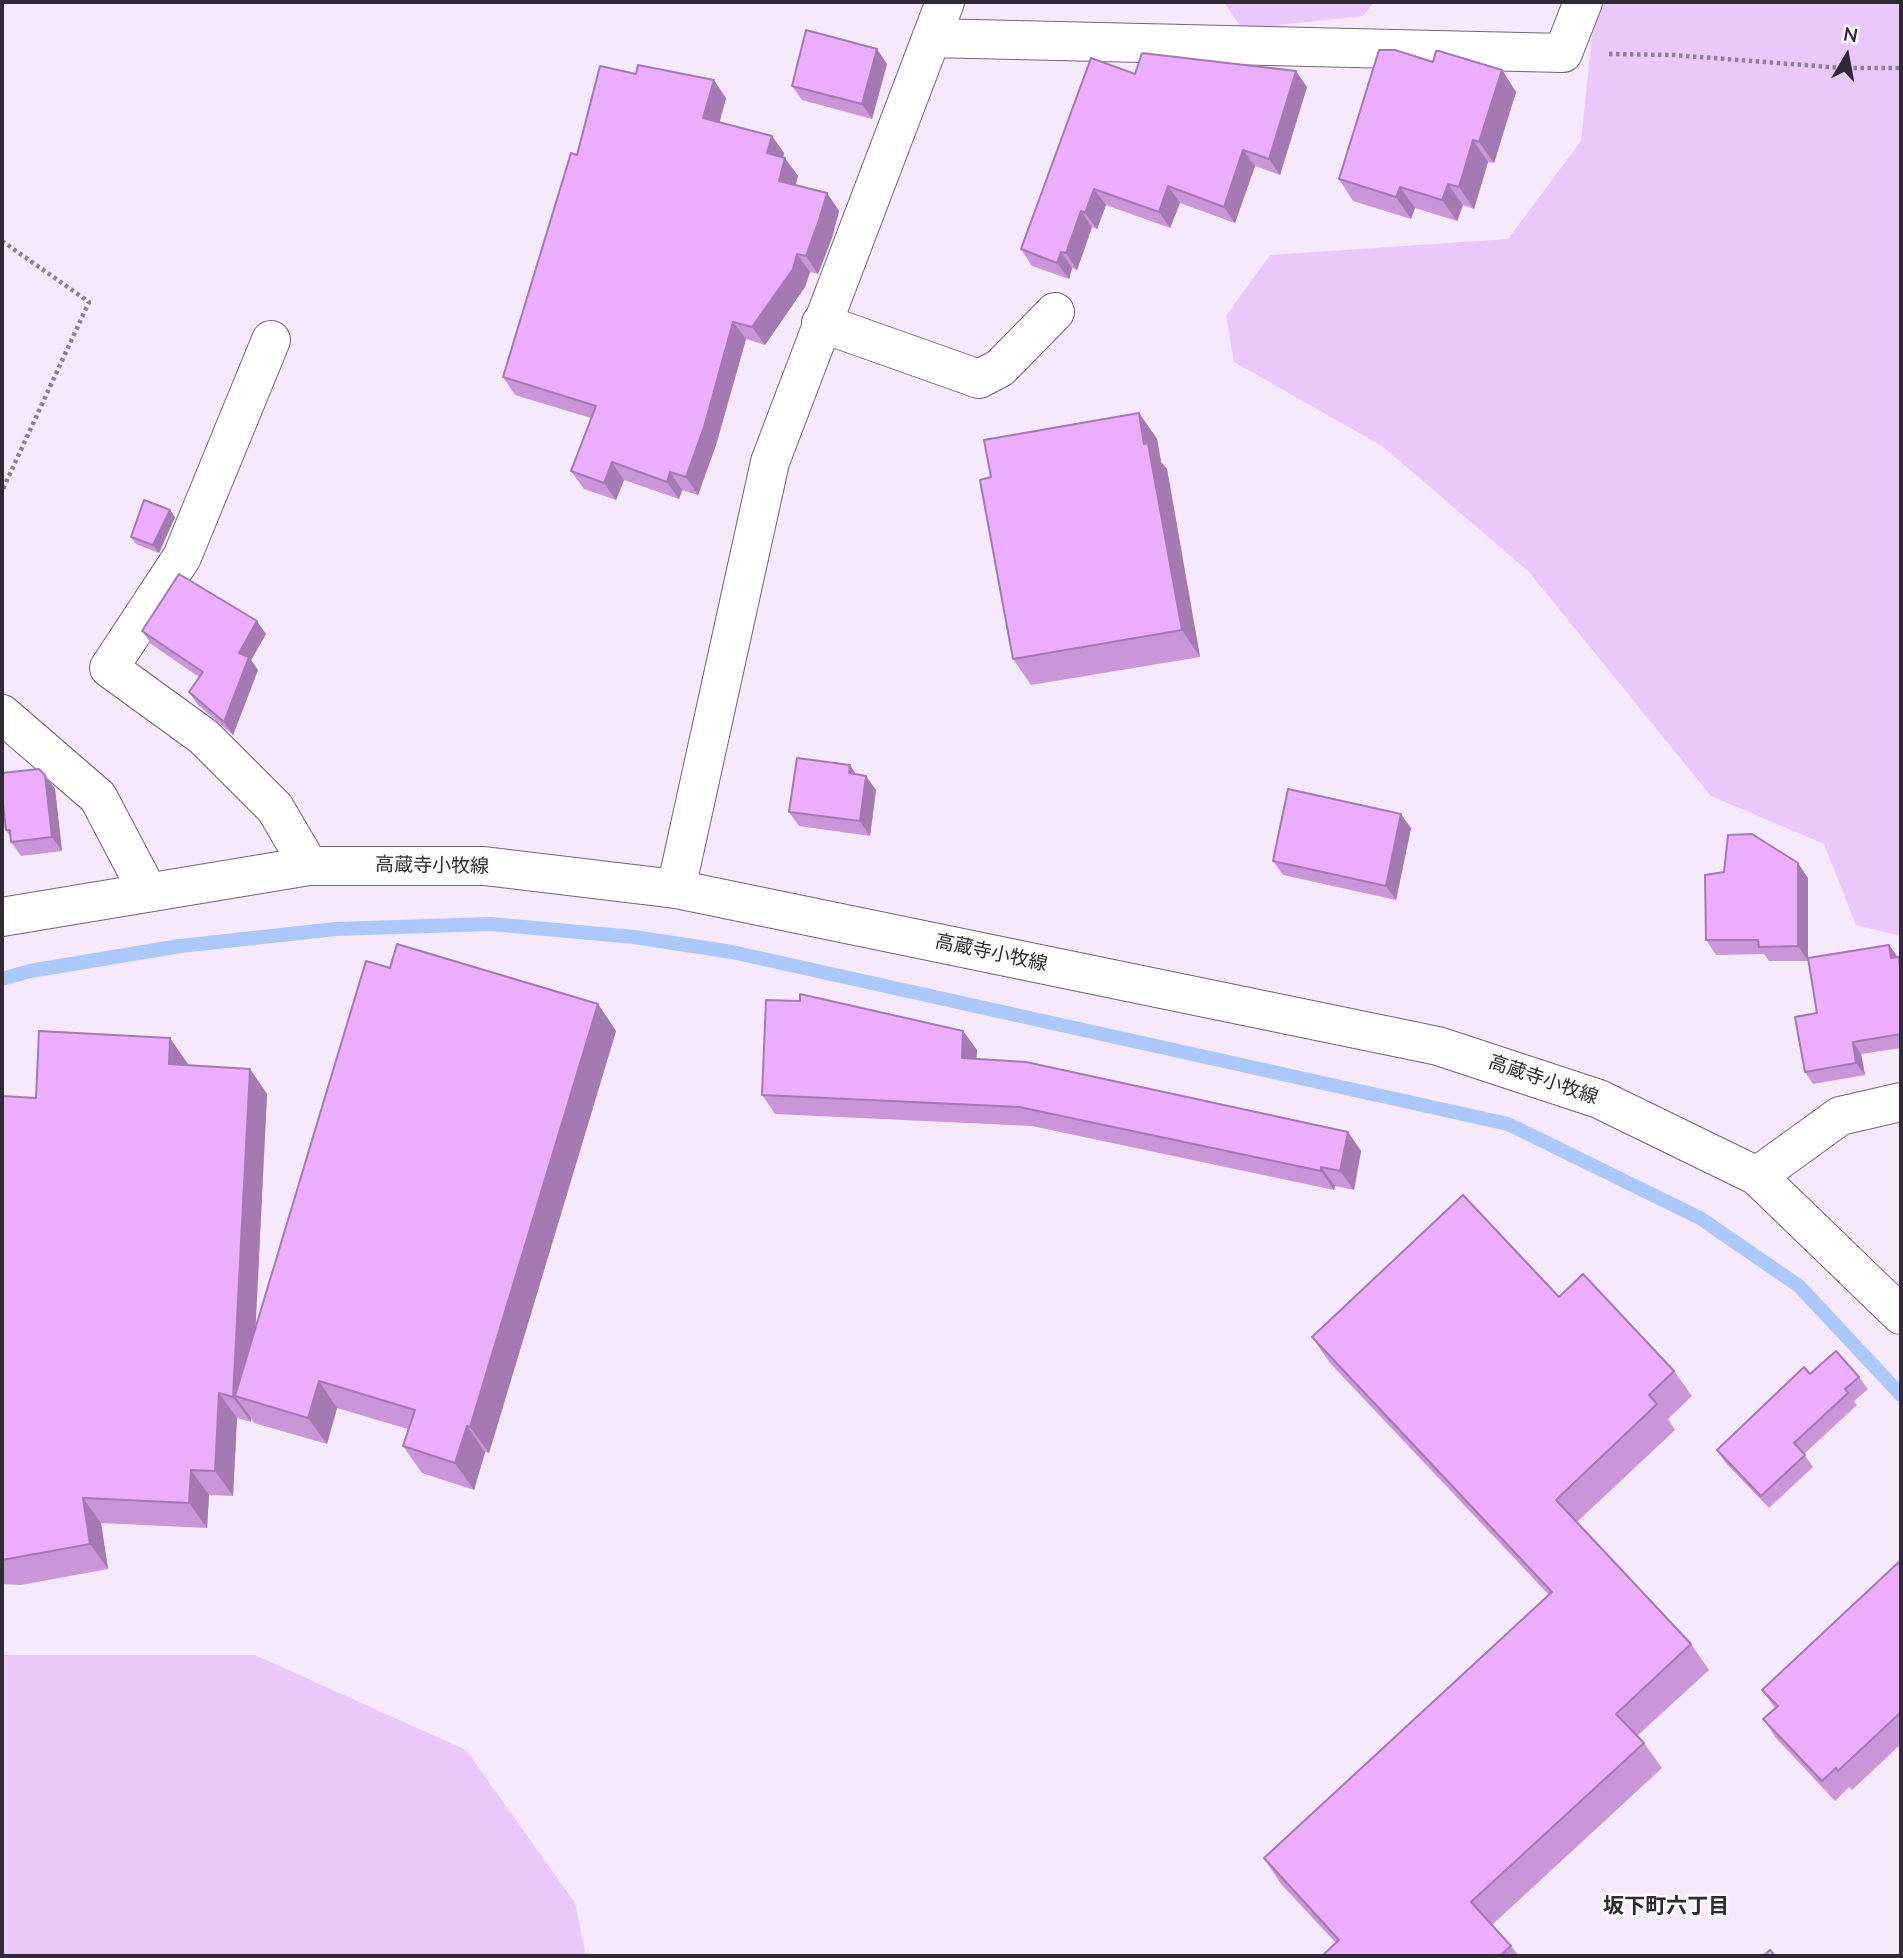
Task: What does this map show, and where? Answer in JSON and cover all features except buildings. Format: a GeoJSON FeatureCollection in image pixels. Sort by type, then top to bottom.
{"type":"FeatureCollection","features":[{"type":"Feature","properties":{"kind":"street"},"geometry":{"type":"LineString","coordinates":[[676,889],[770,462],[945,2]]}},
{"type":"Feature","properties":{"kind":"street"},"geometry":{"type":"LineString","coordinates":[[931,38],[1563,53],[1583,2]]}},
{"type":"Feature","properties":{"kind":"street"},"geometry":{"type":"LineString","coordinates":[[821,323],[979,379],[1000,368],[1055,312]]}},
{"type":"Feature","properties":{"kind":"street"},"geometry":{"type":"LineString","coordinates":[[271,340],[182,557],[109,668],[204,737],[275,808],[309,866]]}},
{"type":"Feature","properties":{"kind":"street"},"geometry":{"type":"LineString","coordinates":[[2,713],[98,797],[148,892]]}},
{"type":"Feature","properties":{"kind":"street","name":"高蔵寺小牧線"},"geometry":{"type":"LineString","coordinates":[[2,917],[309,866],[484,866],[676,889],[1438,1046],[1600,1099],[1757,1176],[1901,1315]]}},
{"type":"Feature","properties":{"kind":"street"},"geometry":{"type":"LineString","coordinates":[[1757,1176],[1840,1116],[1901,1102]]}},
{"type":"Feature","properties":{"kind":"path"},"geometry":{"type":"LineString","coordinates":[[1563,53],[1674,55],[1843,68],[1901,68]]}},
{"type":"Feature","properties":{"kind":"path"},"geometry":{"type":"LineString","coordinates":[[2,241],[89,302],[2,491]]}},
{"type":"Feature","properties":{"kind":"shaded area"},"geometry":{"type":"Polygon","coordinates":[[[1224,2],[1374,2],[1363,16],[1242,29],[1224,2]]]}},
{"type":"Feature","properties":{"kind":"shaded area"},"geometry":{"type":"Polygon","coordinates":[[[1592,2],[1901,2],[1901,936],[1856,925],[1824,844],[1711,796],[1529,572],[1382,446],[1234,362],[1226,316],[1270,255],[1508,239],[1581,141],[1594,18],[1592,2]]]}},
{"type":"Feature","properties":{"kind":"shaded area"},"geometry":{"type":"Polygon","coordinates":[[[2,1655],[255,1655],[466,1750],[575,1903],[586,1956],[2,1956],[2,1655]]]}},
{"type":"Feature","properties":{"kind":"waterway"},"geometry":{"type":"LineString","coordinates":[[2,979],[30,971],[180,946],[336,929],[491,924],[634,937],[732,952],[1508,1124],[1700,1218],[1799,1286],[1901,1395]]}},
{"type":"Feature","properties":{"kind":"district","name":"坂下町六丁目"},"geometry":{"type":"Point","coordinates":[1666,1908]}}]}
